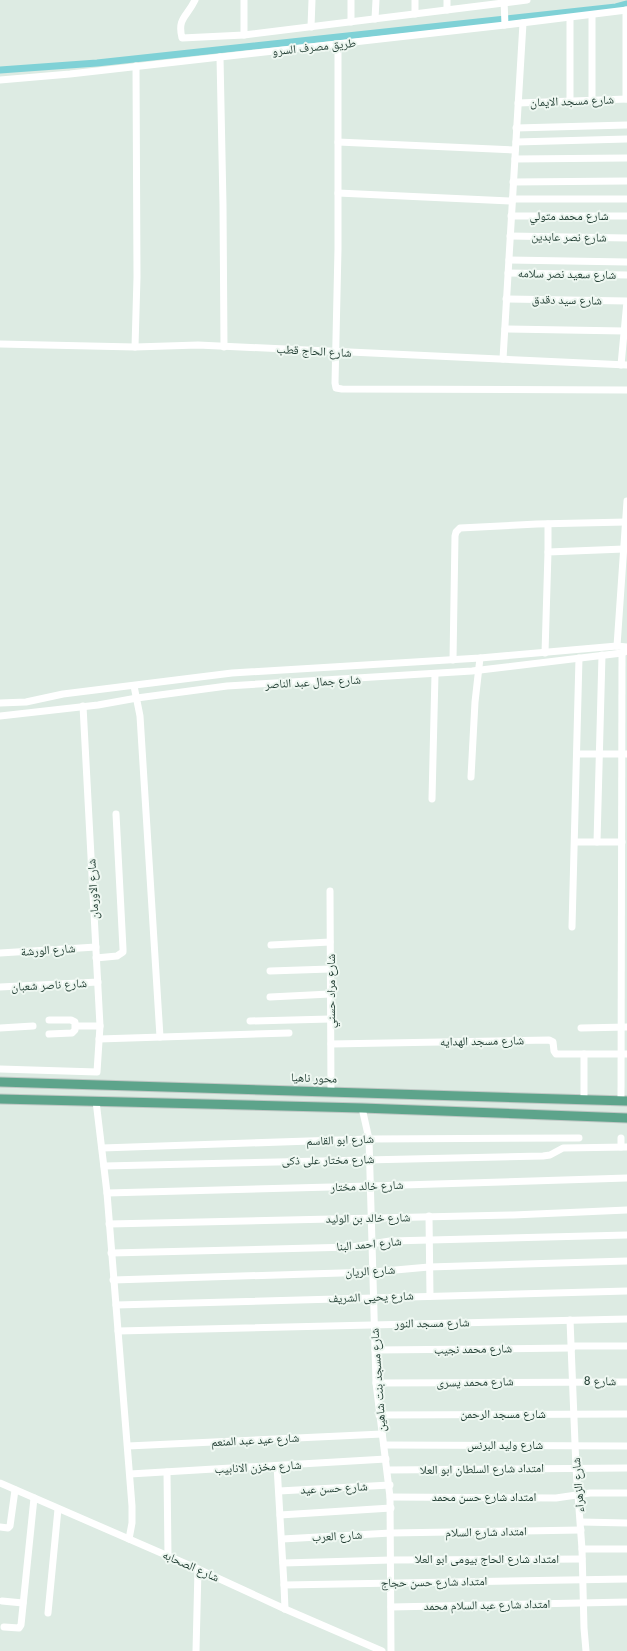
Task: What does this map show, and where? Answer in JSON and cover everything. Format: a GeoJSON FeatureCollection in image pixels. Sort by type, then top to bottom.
{"type":"FeatureCollection","features":[{"type":"Feature","properties":{"kind":"main road","name":"محور ناهيا"},"geometry":{"type":"LineString","coordinates":[[0,1082],[624,1101]]}},
{"type":"Feature","properties":{"kind":"main road"},"geometry":{"type":"LineString","coordinates":[[137,1103],[138,1086]]}},
{"type":"Feature","properties":{"kind":"main road"},"geometry":{"type":"LineString","coordinates":[[0,1099],[362,1108],[627,1118]]}},
{"type":"Feature","properties":{"kind":"street","name":"طريق مصرف السرو"},"geometry":{"type":"LineString","coordinates":[[195,0],[179,27],[182,38],[244,35],[447,10],[476,3],[527,0]]}},
{"type":"Feature","properties":{"kind":"street"},"geometry":{"type":"LineString","coordinates":[[244,0],[244,35]]}},
{"type":"Feature","properties":{"kind":"street"},"geometry":{"type":"LineString","coordinates":[[311,27],[312,0]]}},
{"type":"Feature","properties":{"kind":"street"},"geometry":{"type":"LineString","coordinates":[[351,0],[351,22]]}},
{"type":"Feature","properties":{"kind":"street"},"geometry":{"type":"LineString","coordinates":[[375,19],[376,0]]}},
{"type":"Feature","properties":{"kind":"street"},"geometry":{"type":"LineString","coordinates":[[415,0],[415,14]]}},
{"type":"Feature","properties":{"kind":"street"},"geometry":{"type":"LineString","coordinates":[[447,0],[447,10]]}},
{"type":"Feature","properties":{"kind":"street"},"geometry":{"type":"LineString","coordinates":[[504,1],[505,26]]}},
{"type":"Feature","properties":{"kind":"street","name":"طريق مصرف السرو"},"geometry":{"type":"LineString","coordinates":[[0,80],[523,24],[626,10]]}},
{"type":"Feature","properties":{"kind":"street"},"geometry":{"type":"LineString","coordinates":[[626,10],[627,99]]}},
{"type":"Feature","properties":{"kind":"street"},"geometry":{"type":"LineString","coordinates":[[592,15],[592,100]]}},
{"type":"Feature","properties":{"kind":"street"},"geometry":{"type":"LineString","coordinates":[[570,18],[570,101]]}},
{"type":"Feature","properties":{"kind":"street"},"geometry":{"type":"LineString","coordinates":[[503,359],[523,24]]}},
{"type":"Feature","properties":{"kind":"street"},"geometry":{"type":"LineString","coordinates":[[338,44],[336,388],[627,390]]}},
{"type":"Feature","properties":{"kind":"street"},"geometry":{"type":"LineString","coordinates":[[220,57],[224,347]]}},
{"type":"Feature","properties":{"kind":"street"},"geometry":{"type":"LineString","coordinates":[[135,346],[137,277],[136,66]]}},
{"type":"Feature","properties":{"kind":"street","name":"شارع مسجد الايمان"},"geometry":{"type":"LineString","coordinates":[[518,103],[627,99]]}},
{"type":"Feature","properties":{"kind":"street"},"geometry":{"type":"LineString","coordinates":[[516,128],[627,125]]}},
{"type":"Feature","properties":{"kind":"street"},"geometry":{"type":"LineString","coordinates":[[338,142],[515,146],[627,139]]}},
{"type":"Feature","properties":{"kind":"street"},"geometry":{"type":"LineString","coordinates":[[515,159],[627,158]]}},
{"type":"Feature","properties":{"kind":"street"},"geometry":{"type":"LineString","coordinates":[[513,182],[627,181]]}},
{"type":"Feature","properties":{"kind":"street"},"geometry":{"type":"LineString","coordinates":[[338,193],[512,200],[627,199]]}},
{"type":"Feature","properties":{"kind":"street","name":"شارع محمد متولي"},"geometry":{"type":"LineString","coordinates":[[511,216],[627,216]]}},
{"type":"Feature","properties":{"kind":"street","name":"شارع نصر عابدين"},"geometry":{"type":"LineString","coordinates":[[510,236],[627,238]]}},
{"type":"Feature","properties":{"kind":"street"},"geometry":{"type":"LineString","coordinates":[[509,260],[627,262]]}},
{"type":"Feature","properties":{"kind":"street","name":"شارع سعيد نصر سلامه"},"geometry":{"type":"LineString","coordinates":[[508,273],[627,275]]}},
{"type":"Feature","properties":{"kind":"street","name":"شارع سيد دقدق"},"geometry":{"type":"LineString","coordinates":[[506,299],[627,301]]}},
{"type":"Feature","properties":{"kind":"street"},"geometry":{"type":"LineString","coordinates":[[624,365],[624,331],[627,301]]}},
{"type":"Feature","properties":{"kind":"street"},"geometry":{"type":"LineString","coordinates":[[505,328],[624,331]]}},
{"type":"Feature","properties":{"kind":"street","name":"شارع الحاج قطب"},"geometry":{"type":"LineString","coordinates":[[0,344],[186,345],[624,365]]}},
{"type":"Feature","properties":{"kind":"street"},"geometry":{"type":"LineString","coordinates":[[617,646],[623,609],[627,501]]}},
{"type":"Feature","properties":{"kind":"street"},"geometry":{"type":"LineString","coordinates":[[453,660],[456,532],[460,528],[626,522]]}},
{"type":"Feature","properties":{"kind":"street"},"geometry":{"type":"LineString","coordinates":[[545,653],[548,524]]}},
{"type":"Feature","properties":{"kind":"street"},"geometry":{"type":"LineString","coordinates":[[548,552],[624,549]]}},
{"type":"Feature","properties":{"kind":"street","name":"شارع جمال عبد الناصر"},"geometry":{"type":"LineString","coordinates":[[0,703],[26,702],[45,697],[232,673],[453,660],[627,646]]}},
{"type":"Feature","properties":{"kind":"street"},"geometry":{"type":"LineString","coordinates":[[624,1101],[622,842],[625,652]]}},
{"type":"Feature","properties":{"kind":"street","name":"شارع جمال عبد الناصر"},"geometry":{"type":"LineString","coordinates":[[0,716],[227,686],[435,674],[625,652]]}},
{"type":"Feature","properties":{"kind":"street"},"geometry":{"type":"LineString","coordinates":[[597,842],[602,655]]}},
{"type":"Feature","properties":{"kind":"street"},"geometry":{"type":"LineString","coordinates":[[471,778],[475,702],[480,658]]}},
{"type":"Feature","properties":{"kind":"street"},"geometry":{"type":"LineString","coordinates":[[572,926],[578,754],[579,658]]}},
{"type":"Feature","properties":{"kind":"street"},"geometry":{"type":"LineString","coordinates":[[432,799],[435,674]]}},
{"type":"Feature","properties":{"kind":"street"},"geometry":{"type":"LineString","coordinates":[[134,686],[140,716],[160,1038]]}},
{"type":"Feature","properties":{"kind":"street","name":"شارع الاورمان"},"geometry":{"type":"LineString","coordinates":[[0,1069],[97,1072],[100,1026],[83,706]]}},
{"type":"Feature","properties":{"kind":"street"},"geometry":{"type":"LineString","coordinates":[[578,754],[624,754]]}},
{"type":"Feature","properties":{"kind":"street"},"geometry":{"type":"LineString","coordinates":[[96,958],[117,956],[123,952],[116,814]]}},
{"type":"Feature","properties":{"kind":"street"},"geometry":{"type":"LineString","coordinates":[[575,842],[622,842]]}},
{"type":"Feature","properties":{"kind":"street","name":"شارع مراد حسني"},"geometry":{"type":"LineString","coordinates":[[330,891],[331,1091]]}},
{"type":"Feature","properties":{"kind":"street"},"geometry":{"type":"LineString","coordinates":[[271,945],[330,942]]}},
{"type":"Feature","properties":{"kind":"street","name":"شارع الورشة"},"geometry":{"type":"LineString","coordinates":[[0,953],[96,947]]}},
{"type":"Feature","properties":{"kind":"street"},"geometry":{"type":"LineString","coordinates":[[270,971],[330,969]]}},
{"type":"Feature","properties":{"kind":"street","name":"شارع ناصر شعبان"},"geometry":{"type":"LineString","coordinates":[[0,987],[98,982]]}},
{"type":"Feature","properties":{"kind":"street"},"geometry":{"type":"LineString","coordinates":[[270,997],[330,994]]}},
{"type":"Feature","properties":{"kind":"street"},"geometry":{"type":"LineString","coordinates":[[48,1020],[71,1020],[75,1022],[76,1026]]}},
{"type":"Feature","properties":{"kind":"street"},"geometry":{"type":"LineString","coordinates":[[250,1021],[330,1020]]}},
{"type":"Feature","properties":{"kind":"street"},"geometry":{"type":"LineString","coordinates":[[0,1028],[33,1026]]}},
{"type":"Feature","properties":{"kind":"street"},"geometry":{"type":"LineString","coordinates":[[76,1026],[100,1026]]}},
{"type":"Feature","properties":{"kind":"street"},"geometry":{"type":"LineString","coordinates":[[49,1034],[72,1033],[76,1026]]}},
{"type":"Feature","properties":{"kind":"street"},"geometry":{"type":"LineString","coordinates":[[581,1028],[624,1027]]}},
{"type":"Feature","properties":{"kind":"street"},"geometry":{"type":"LineString","coordinates":[[99,1039],[289,1033]]}},
{"type":"Feature","properties":{"kind":"street","name":"شارع مسجد الهدايه"},"geometry":{"type":"LineString","coordinates":[[331,1044],[549,1040],[553,1042],[556,1054],[624,1054]]}},
{"type":"Feature","properties":{"kind":"street"},"geometry":{"type":"LineString","coordinates":[[584,1054],[584,1100]]}},
{"type":"Feature","properties":{"kind":"street"},"geometry":{"type":"LineString","coordinates":[[96,1102],[107,1193],[128,1446],[132,1514],[129,1539]]}},
{"type":"Feature","properties":{"kind":"street","name":"شارع مسجد بنت شاهين"},"geometry":{"type":"LineString","coordinates":[[362,1108],[369,1139],[368,1160],[376,1382],[390,1485],[392,1533],[391,1651]]}},
{"type":"Feature","properties":{"kind":"street","name":"شارع ابو القاسم"},"geometry":{"type":"LineString","coordinates":[[102,1148],[369,1139],[579,1138]]}},
{"type":"Feature","properties":{"kind":"street"},"geometry":{"type":"LineString","coordinates":[[621,1138],[624,1147]]}},
{"type":"Feature","properties":{"kind":"street","name":"شارع مختار على ذكى"},"geometry":{"type":"LineString","coordinates":[[104,1166],[543,1156],[563,1148],[624,1147]]}},
{"type":"Feature","properties":{"kind":"street","name":"شارع خالد مختار"},"geometry":{"type":"LineString","coordinates":[[107,1193],[627,1178]]}},
{"type":"Feature","properties":{"kind":"street","name":"شارع خالد بن الوليد"},"geometry":{"type":"LineString","coordinates":[[109,1224],[627,1210]]}},
{"type":"Feature","properties":{"kind":"street"},"geometry":{"type":"LineString","coordinates":[[430,1216],[430,1296]]}},
{"type":"Feature","properties":{"kind":"street","name":"شارع احمد البنا"},"geometry":{"type":"LineString","coordinates":[[111,1253],[352,1247],[384,1242],[627,1235]]}},
{"type":"Feature","properties":{"kind":"street","name":"شارع الريان"},"geometry":{"type":"LineString","coordinates":[[114,1280],[373,1272],[429,1268],[627,1261]]}},
{"type":"Feature","properties":{"kind":"street","name":"شارع يحيى الشريف"},"geometry":{"type":"LineString","coordinates":[[116,1305],[627,1291]]}},
{"type":"Feature","properties":{"kind":"street","name":"شارع مسجد النور"},"geometry":{"type":"LineString","coordinates":[[118,1331],[627,1318]]}},
{"type":"Feature","properties":{"kind":"street","name":"شارع الزهراء"},"geometry":{"type":"LineString","coordinates":[[570,1320],[586,1651]]}},
{"type":"Feature","properties":{"kind":"street","name":"شارع محمد نجيب"},"geometry":{"type":"LineString","coordinates":[[375,1350],[627,1346]]}},
{"type":"Feature","properties":{"kind":"street","name":"شارع 8"},"geometry":{"type":"LineString","coordinates":[[573,1381],[627,1382]]}},
{"type":"Feature","properties":{"kind":"street","name":"شارع محمد يسرى"},"geometry":{"type":"LineString","coordinates":[[376,1382],[573,1381]]}},
{"type":"Feature","properties":{"kind":"street","name":"شارع مسجد الرحمن"},"geometry":{"type":"LineString","coordinates":[[379,1415],[627,1414]]}},
{"type":"Feature","properties":{"kind":"street","name":"شارع عيد عبد المنعم"},"geometry":{"type":"LineString","coordinates":[[128,1446],[382,1434]]}},
{"type":"Feature","properties":{"kind":"street","name":"شارع وليد البرنس"},"geometry":{"type":"LineString","coordinates":[[384,1445],[627,1446]]}},
{"type":"Feature","properties":{"kind":"street","name":"شارع مخزن الانابيب"},"geometry":{"type":"LineString","coordinates":[[130,1474],[386,1459]]}},
{"type":"Feature","properties":{"kind":"street"},"geometry":{"type":"LineString","coordinates":[[277,1466],[284,1610]]}},
{"type":"Feature","properties":{"kind":"street","name":"امتداد شارع السلطان ابو العلا"},"geometry":{"type":"LineString","coordinates":[[388,1470],[627,1468]]}},
{"type":"Feature","properties":{"kind":"street"},"geometry":{"type":"LineString","coordinates":[[167,1472],[168,1556]]}},
{"type":"Feature","properties":{"kind":"street","name":"شارع الصحابه"},"geometry":{"type":"LineString","coordinates":[[0,1483],[198,1569],[284,1610],[382,1651]]}},
{"type":"Feature","properties":{"kind":"street","name":"شارع حسن عيد"},"geometry":{"type":"LineString","coordinates":[[279,1490],[390,1485]]}},
{"type":"Feature","properties":{"kind":"street"},"geometry":{"type":"LineString","coordinates":[[0,1527],[8,1528],[10,1526],[15,1490]]}},
{"type":"Feature","properties":{"kind":"street","name":"امتداد شارع حسن محمد"},"geometry":{"type":"LineString","coordinates":[[390,1497],[556,1498],[598,1493],[627,1493]]}},
{"type":"Feature","properties":{"kind":"street"},"geometry":{"type":"LineString","coordinates":[[4,1627],[20,1627],[34,1498]]}},
{"type":"Feature","properties":{"kind":"street"},"geometry":{"type":"LineString","coordinates":[[280,1515],[391,1508]]}},
{"type":"Feature","properties":{"kind":"street"},"geometry":{"type":"LineString","coordinates":[[48,1613],[58,1509]]}},
{"type":"Feature","properties":{"kind":"street","name":"امتداد شارع السلام"},"geometry":{"type":"LineString","coordinates":[[392,1533],[627,1523]]}},
{"type":"Feature","properties":{"kind":"street","name":"شارع العرب"},"geometry":{"type":"LineString","coordinates":[[282,1540],[392,1533]]}},
{"type":"Feature","properties":{"kind":"street"},"geometry":{"type":"LineString","coordinates":[[582,1549],[627,1549]]}},
{"type":"Feature","properties":{"kind":"street","name":"امتداد شارع الحاج بيومى ابو العلا"},"geometry":{"type":"LineString","coordinates":[[283,1563],[391,1560],[582,1559]]}},
{"type":"Feature","properties":{"kind":"street"},"geometry":{"type":"LineString","coordinates":[[196,1651],[198,1569]]}},
{"type":"Feature","properties":{"kind":"street","name":"امتداد شارع حسن حجاج"},"geometry":{"type":"LineString","coordinates":[[284,1585],[627,1579]]}},
{"type":"Feature","properties":{"kind":"street"},"geometry":{"type":"LineString","coordinates":[[2,1601],[23,1603]]}},
{"type":"Feature","properties":{"kind":"street","name":"امتداد شارع عبد السلام محمد"},"geometry":{"type":"LineString","coordinates":[[391,1607],[627,1602]]}},
{"type":"Feature","properties":{"kind":"waterway"},"geometry":{"type":"LineString","coordinates":[[0,70],[97,63],[616,7],[627,4]]}}]}
